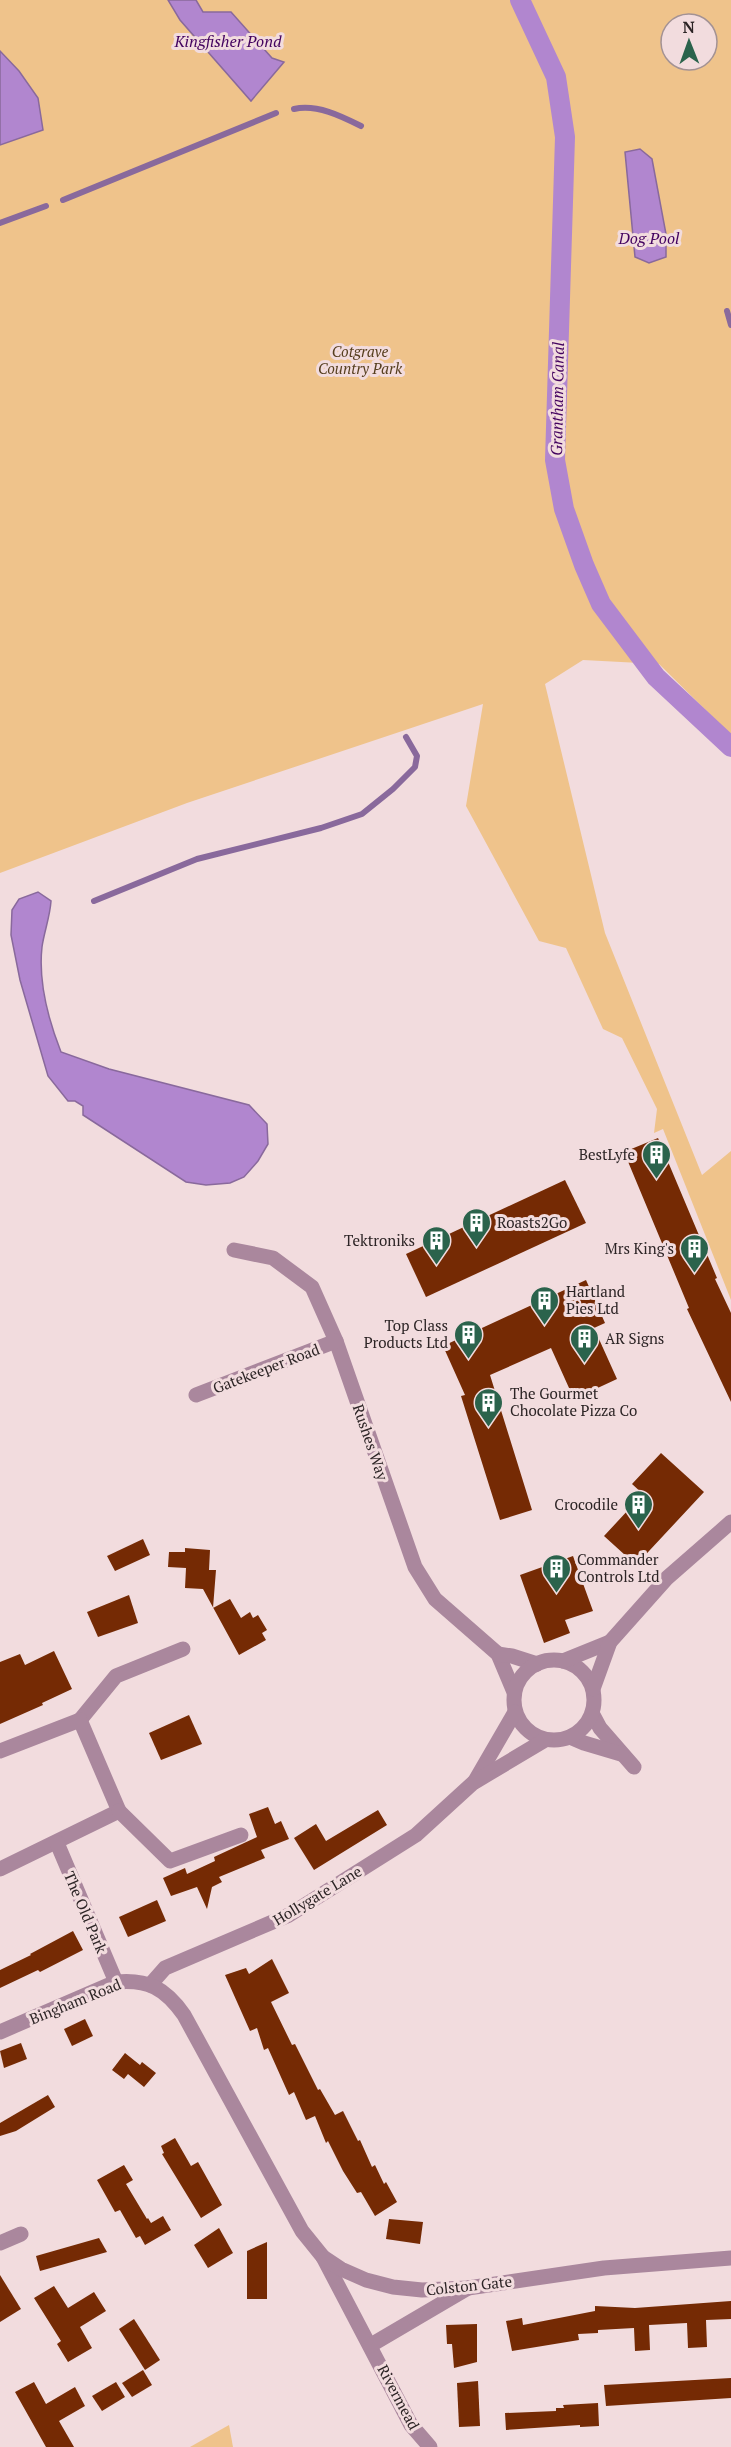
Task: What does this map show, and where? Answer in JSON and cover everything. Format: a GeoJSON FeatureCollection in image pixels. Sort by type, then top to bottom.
{"type":"FeatureCollection","features":[{"type":"Feature","properties":{"kind":"street","name":"Rushes Way"},"geometry":{"type":"LineString","coordinates":[[234,1250],[273,1258],[312,1287],[336,1341],[415,1567],[435,1599],[498,1654]]}},
{"type":"Feature","properties":{"kind":"street","name":"Gatekeeper Road"},"geometry":{"type":"LineString","coordinates":[[196,1395],[336,1341]]}},
{"type":"Feature","properties":{"kind":"street"},"geometry":{"type":"LineString","coordinates":[[592,1689],[610,1642],[667,1578],[731,1522]]}},
{"type":"Feature","properties":{"kind":"street"},"geometry":{"type":"LineString","coordinates":[[563,1661],[610,1642]]}},
{"type":"Feature","properties":{"kind":"street"},"geometry":{"type":"LineString","coordinates":[[0,1751],[80,1720],[116,1676],[183,1649]]}},
{"type":"Feature","properties":{"kind":"street"},"geometry":{"type":"LineString","coordinates":[[498,1654],[537,1664]]}},
{"type":"Feature","properties":{"kind":"street"},"geometry":{"type":"LineString","coordinates":[[498,1654],[514,1692],[515,1712],[526,1730],[545,1740]]}},
{"type":"Feature","properties":{"kind":"street"},"geometry":{"type":"LineString","coordinates":[[514,1692],[524,1673],[537,1664],[552,1660],[563,1661],[581,1671],[592,1689],[594,1699],[592,1713],[584,1728],[570,1737]]}},
{"type":"Feature","properties":{"kind":"street","name":"Hollygate Lane"},"geometry":{"type":"LineString","coordinates":[[473,1784],[515,1712]]}},
{"type":"Feature","properties":{"kind":"street"},"geometry":{"type":"LineString","coordinates":[[592,1713],[600,1728],[634,1767]]}},
{"type":"Feature","properties":{"kind":"street"},"geometry":{"type":"LineString","coordinates":[[80,1720],[118,1811],[170,1861],[242,1835]]}},
{"type":"Feature","properties":{"kind":"street"},"geometry":{"type":"LineString","coordinates":[[570,1737],[621,1754]]}},
{"type":"Feature","properties":{"kind":"street","name":"Hollygate Lane"},"geometry":{"type":"LineString","coordinates":[[150,1985],[165,1968],[289,1916],[416,1834],[473,1784],[545,1740],[555,1741],[570,1737]]}},
{"type":"Feature","properties":{"kind":"street"},"geometry":{"type":"LineString","coordinates":[[0,1869],[57,1843],[118,1811]]}},
{"type":"Feature","properties":{"kind":"street","name":"The Old Park"},"geometry":{"type":"LineString","coordinates":[[57,1843],[116,1982]]}},
{"type":"Feature","properties":{"kind":"street","name":"Bingham Road"},"geometry":{"type":"LineString","coordinates":[[0,2032],[116,1982],[136,1980],[150,1985]]}},
{"type":"Feature","properties":{"kind":"street","name":"Colston Gate"},"geometry":{"type":"LineString","coordinates":[[150,1985],[174,2001],[184,2015],[302,2231],[323,2257],[341,2269],[393,2288],[443,2291],[604,2268],[731,2258]]}},
{"type":"Feature","properties":{"kind":"street"},"geometry":{"type":"LineString","coordinates":[[0,2243],[21,2234]]}},
{"type":"Feature","properties":{"kind":"street","name":"Rivermead"},"geometry":{"type":"LineString","coordinates":[[323,2257],[411,2425],[430,2447]]}},
{"type":"Feature","properties":{"kind":"street"},"geometry":{"type":"LineString","coordinates":[[371,2345],[468,2288]]}},
{"type":"Feature","properties":{"kind":"green space","name":"Cotgrave Country Park"},"geometry":{"type":"Polygon","coordinates":[[[0,0],[731,0],[731,735],[659,664],[583,660],[545,684],[605,933],[702,1175],[731,1151],[731,1300],[663,1129],[654,1133],[657,1109],[622,1038],[603,1029],[566,948],[539,941],[466,806],[483,704],[187,803],[0,873],[0,0]]]}},
{"type":"Feature","properties":{"kind":"green space"},"geometry":{"type":"Polygon","coordinates":[[[229,2425],[233,2447],[190,2447],[229,2425]]]}},
{"type":"Feature","properties":{"kind":"water","name":"Kingfisher Pond"},"geometry":{"type":"Polygon","coordinates":[[[168,0],[196,0],[203,12],[231,12],[272,58],[284,62],[251,101],[180,20],[168,0]]]}},
{"type":"Feature","properties":{"kind":"water"},"geometry":{"type":"Polygon","coordinates":[[[0,51],[19,71],[38,98],[43,130],[0,145],[0,51]]]}},
{"type":"Feature","properties":{"kind":"water","name":"Dog Pool"},"geometry":{"type":"Polygon","coordinates":[[[640,149],[652,159],[666,234],[666,257],[649,263],[635,257],[625,152],[640,149]]]}},
{"type":"Feature","properties":{"kind":"water"},"geometry":{"type":"Polygon","coordinates":[[[38,892],[51,901],[42,947],[41,974],[48,1014],[61,1052],[109,1069],[249,1105],[267,1124],[268,1144],[258,1161],[244,1177],[230,1183],[206,1185],[186,1182],[83,1115],[83,1106],[75,1101],[68,1101],[48,1076],[20,980],[11,935],[12,910],[19,899],[38,892]]]}},
{"type":"Feature","properties":{"kind":"building"},"geometry":{"type":"Polygon","coordinates":[[[658,1138],[731,1313],[731,1402],[687,1309],[689,1308],[624,1152],[658,1138]]]}},
{"type":"Feature","properties":{"kind":"building"},"geometry":{"type":"Polygon","coordinates":[[[565,1180],[586,1223],[426,1297],[406,1254],[565,1180]]]}},
{"type":"Feature","properties":{"kind":"building"},"geometry":{"type":"Polygon","coordinates":[[[586,1280],[605,1323],[594,1328],[617,1379],[574,1399],[551,1348],[490,1375],[532,1510],[500,1520],[461,1396],[465,1395],[443,1346],[586,1280]]]}},
{"type":"Feature","properties":{"kind":"building"},"geometry":{"type":"Polygon","coordinates":[[[661,1453],[704,1492],[636,1565],[604,1536],[643,1494],[632,1484],[661,1453]]]}},
{"type":"Feature","properties":{"kind":"building"},"geometry":{"type":"Polygon","coordinates":[[[143,1539],[150,1555],[115,1571],[107,1556],[143,1539]]]}},
{"type":"Feature","properties":{"kind":"building"},"geometry":{"type":"Polygon","coordinates":[[[185,1548],[210,1550],[209,1570],[216,1570],[213,1607],[203,1589],[185,1588],[186,1568],[168,1567],[169,1552],[185,1552],[185,1548]]]}},
{"type":"Feature","properties":{"kind":"building","name":"Commander Controls Ltd"},"geometry":{"type":"Polygon","coordinates":[[[573,1556],[593,1611],[565,1620],[570,1633],[544,1643],[520,1575],[573,1556]]]}},
{"type":"Feature","properties":{"kind":"building"},"geometry":{"type":"Polygon","coordinates":[[[129,1595],[138,1623],[98,1637],[87,1612],[129,1595]]]}},
{"type":"Feature","properties":{"kind":"building"},"geometry":{"type":"Polygon","coordinates":[[[230,1599],[241,1618],[250,1612],[253,1618],[258,1615],[267,1630],[262,1633],[266,1640],[239,1655],[213,1608],[230,1599]]]}},
{"type":"Feature","properties":{"kind":"building"},"geometry":{"type":"Polygon","coordinates":[[[54,1651],[72,1689],[0,1724],[0,1662],[20,1654],[25,1665],[54,1651]]]}},
{"type":"Feature","properties":{"kind":"building"},"geometry":{"type":"Polygon","coordinates":[[[189,1715],[202,1744],[161,1760],[149,1733],[189,1715]]]}},
{"type":"Feature","properties":{"kind":"building"},"geometry":{"type":"Polygon","coordinates":[[[268,1807],[275,1824],[281,1821],[289,1839],[261,1850],[265,1858],[219,1877],[222,1882],[212,1887],[207,1909],[197,1887],[171,1896],[163,1878],[185,1868],[187,1874],[215,1861],[214,1857],[257,1837],[249,1814],[268,1807]]]}},
{"type":"Feature","properties":{"kind":"building"},"geometry":{"type":"Polygon","coordinates":[[[378,1810],[387,1825],[314,1870],[294,1838],[316,1824],[326,1841],[378,1810]]]}},
{"type":"Feature","properties":{"kind":"building"},"geometry":{"type":"Polygon","coordinates":[[[157,1900],[166,1921],[128,1937],[119,1917],[157,1900]]]}},
{"type":"Feature","properties":{"kind":"building"},"geometry":{"type":"Polygon","coordinates":[[[73,1931],[83,1950],[40,1972],[38,1970],[0,1988],[0,1970],[73,1931]]]}},
{"type":"Feature","properties":{"kind":"building"},"geometry":{"type":"Polygon","coordinates":[[[272,1959],[289,1993],[271,2002],[292,2045],[295,2044],[318,2090],[320,2089],[335,2115],[343,2111],[372,2167],[375,2165],[384,2184],[386,2182],[397,2202],[375,2216],[361,2192],[357,2193],[343,2171],[328,2141],[326,2143],[315,2116],[306,2120],[294,2092],[289,2095],[268,2048],[264,2050],[257,2028],[250,2031],[225,1975],[246,1968],[249,1974],[272,1959]]]}},
{"type":"Feature","properties":{"kind":"building"},"geometry":{"type":"Polygon","coordinates":[[[85,2019],[93,2036],[72,2046],[64,2029],[85,2019]]]}},
{"type":"Feature","properties":{"kind":"building"},"geometry":{"type":"Polygon","coordinates":[[[21,2043],[27,2059],[4,2068],[0,2051],[21,2043]]]}},
{"type":"Feature","properties":{"kind":"building"},"geometry":{"type":"Polygon","coordinates":[[[125,2053],[140,2065],[142,2062],[156,2073],[144,2087],[128,2074],[124,2079],[112,2070],[125,2053]]]}},
{"type":"Feature","properties":{"kind":"building"},"geometry":{"type":"Polygon","coordinates":[[[48,2095],[55,2107],[16,2131],[0,2136],[0,2123],[48,2095]]]}},
{"type":"Feature","properties":{"kind":"building"},"geometry":{"type":"Polygon","coordinates":[[[175,2138],[191,2166],[198,2162],[222,2205],[201,2218],[162,2154],[164,2153],[161,2146],[175,2138]]]}},
{"type":"Feature","properties":{"kind":"building"},"geometry":{"type":"Polygon","coordinates":[[[124,2165],[133,2180],[126,2184],[147,2219],[151,2223],[163,2216],[171,2230],[145,2245],[140,2236],[136,2238],[120,2210],[115,2212],[97,2180],[124,2165]]]}},
{"type":"Feature","properties":{"kind":"building"},"geometry":{"type":"Polygon","coordinates":[[[389,2219],[423,2222],[420,2244],[386,2239],[389,2219]]]}},
{"type":"Feature","properties":{"kind":"building"},"geometry":{"type":"Polygon","coordinates":[[[219,2228],[233,2253],[208,2268],[194,2245],[219,2228]]]}},
{"type":"Feature","properties":{"kind":"building"},"geometry":{"type":"Polygon","coordinates":[[[99,2238],[107,2252],[40,2271],[36,2256],[99,2238]]]}},
{"type":"Feature","properties":{"kind":"building"},"geometry":{"type":"Polygon","coordinates":[[[267,2242],[267,2299],[247,2299],[247,2251],[267,2242]]]}},
{"type":"Feature","properties":{"kind":"building"},"geometry":{"type":"Polygon","coordinates":[[[0,2275],[21,2309],[0,2322],[0,2275]]]}},
{"type":"Feature","properties":{"kind":"building"},"geometry":{"type":"Polygon","coordinates":[[[54,2286],[68,2308],[94,2292],[106,2311],[80,2327],[92,2348],[68,2362],[57,2344],[61,2341],[34,2298],[54,2286]]]}},
{"type":"Feature","properties":{"kind":"building"},"geometry":{"type":"Polygon","coordinates":[[[731,2301],[731,2319],[706,2320],[707,2347],[688,2348],[687,2323],[649,2325],[650,2350],[635,2351],[634,2328],[598,2330],[598,2333],[578,2334],[579,2340],[512,2351],[506,2321],[522,2318],[523,2325],[595,2311],[595,2306],[635,2308],[731,2301]]]}},
{"type":"Feature","properties":{"kind":"building"},"geometry":{"type":"Polygon","coordinates":[[[134,2319],[160,2360],[145,2370],[119,2329],[134,2319]]]}},
{"type":"Feature","properties":{"kind":"building"},"geometry":{"type":"Polygon","coordinates":[[[477,2324],[477,2362],[454,2368],[452,2344],[447,2344],[446,2325],[477,2324]]]}},
{"type":"Feature","properties":{"kind":"building"},"geometry":{"type":"Polygon","coordinates":[[[143,2370],[152,2385],[132,2397],[122,2383],[143,2370]]]}},
{"type":"Feature","properties":{"kind":"building"},"geometry":{"type":"Polygon","coordinates":[[[731,2378],[731,2398],[606,2406],[604,2385],[731,2378]]]}},
{"type":"Feature","properties":{"kind":"building"},"geometry":{"type":"Polygon","coordinates":[[[478,2381],[480,2426],[459,2427],[457,2383],[478,2381]]]}},
{"type":"Feature","properties":{"kind":"building"},"geometry":{"type":"Polygon","coordinates":[[[34,2382],[46,2404],[75,2387],[85,2406],[59,2421],[74,2447],[46,2447],[15,2392],[34,2382]]]}},
{"type":"Feature","properties":{"kind":"building"},"geometry":{"type":"Polygon","coordinates":[[[116,2382],[125,2397],[102,2411],[92,2396],[116,2382]]]}},
{"type":"Feature","properties":{"kind":"building"},"geometry":{"type":"Polygon","coordinates":[[[598,2403],[599,2426],[580,2427],[580,2425],[506,2430],[505,2413],[556,2411],[556,2408],[564,2408],[563,2405],[598,2403]]]}},
{"type":"Feature","properties":{"kind":"waterway","name":"Grantham Canal"},"geometry":{"type":"LineString","coordinates":[[520,0],[556,77],[565,137],[555,460],[564,509],[601,604],[656,677],[731,747]]}},
{"type":"Feature","properties":{"kind":"waterway"},"geometry":{"type":"LineString","coordinates":[[294,109],[320,110],[361,126]]}},
{"type":"Feature","properties":{"kind":"waterway"},"geometry":{"type":"LineString","coordinates":[[63,200],[276,113]]}},
{"type":"Feature","properties":{"kind":"waterway"},"geometry":{"type":"LineString","coordinates":[[0,223],[46,206]]}},
{"type":"Feature","properties":{"kind":"waterway"},"geometry":{"type":"LineString","coordinates":[[727,311],[731,325]]}},
{"type":"Feature","properties":{"kind":"waterway"},"geometry":{"type":"LineString","coordinates":[[94,901],[197,859],[321,828],[362,814],[393,789],[415,767],[417,756],[406,737]]}},
{"type":"Feature","properties":{"kind":"place","name":"BestLyfe"},"geometry":{"type":"Point","coordinates":[656,1180]}},
{"type":"Feature","properties":{"kind":"place","name":"Roasts2Go"},"geometry":{"type":"Point","coordinates":[476,1248]}},
{"type":"Feature","properties":{"kind":"place","name":"Tektroniks"},"geometry":{"type":"Point","coordinates":[436,1266]}},
{"type":"Feature","properties":{"kind":"place","name":"Mrs King's"},"geometry":{"type":"Point","coordinates":[695,1274]}},
{"type":"Feature","properties":{"kind":"place","name":"Hartland Pies Ltd"},"geometry":{"type":"Point","coordinates":[545,1326]}},
{"type":"Feature","properties":{"kind":"place","name":"Top Class Products Ltd"},"geometry":{"type":"Point","coordinates":[469,1360]}},
{"type":"Feature","properties":{"kind":"place","name":"AR Signs"},"geometry":{"type":"Point","coordinates":[584,1364]}},
{"type":"Feature","properties":{"kind":"place","name":"The Gourmet Chocolate Pizza Co"},"geometry":{"type":"Point","coordinates":[489,1428]}},
{"type":"Feature","properties":{"kind":"place","name":"Crocodile"},"geometry":{"type":"Point","coordinates":[639,1530]}},
{"type":"Feature","properties":{"kind":"place","name":"Commander Controls Ltd"},"geometry":{"type":"Point","coordinates":[556,1594]}}]}
